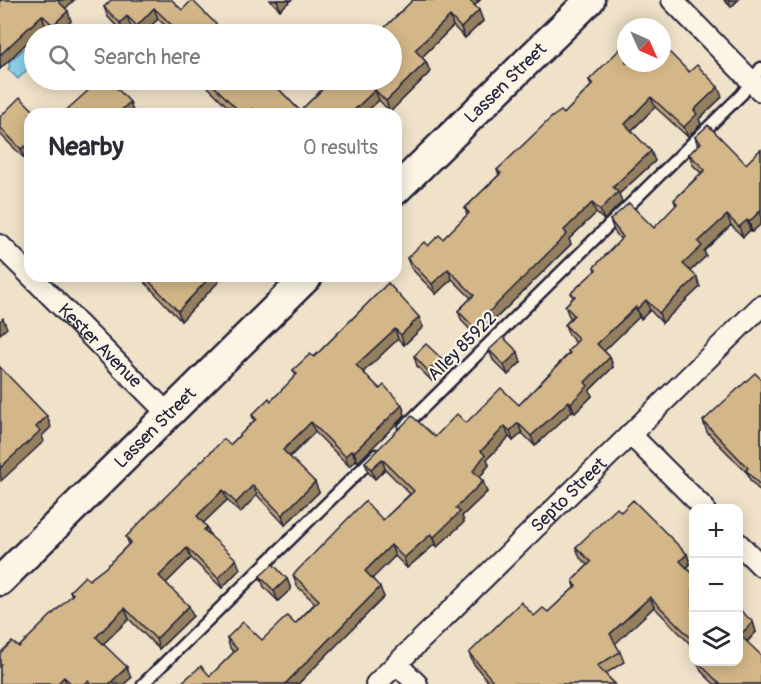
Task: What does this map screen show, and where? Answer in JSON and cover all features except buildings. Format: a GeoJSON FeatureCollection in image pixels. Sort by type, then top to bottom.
{"type":"FeatureCollection","features":[{"type":"Feature","properties":{"kind":"main road","name":"Lassen Street"},"geometry":{"type":"LineString","coordinates":[[402,184],[590,0]]}},
{"type":"Feature","properties":{"kind":"main road","name":"Lassen Street"},"geometry":{"type":"LineString","coordinates":[[0,581],[302,282]]}},
{"type":"Feature","properties":{"kind":"street"},"geometry":{"type":"LineString","coordinates":[[672,0],[758,80]]}},
{"type":"Feature","properties":{"kind":"street","name":"Kester Avenue"},"geometry":{"type":"LineString","coordinates":[[0,245],[24,270]]}},
{"type":"Feature","properties":{"kind":"street","name":"Kester Avenue"},"geometry":{"type":"LineString","coordinates":[[36,282],[168,414]]}},
{"type":"Feature","properties":{"kind":"street","name":"Septo Street"},"geometry":{"type":"LineString","coordinates":[[376,684],[761,306]]}},
{"type":"Feature","properties":{"kind":"street"},"geometry":{"type":"LineString","coordinates":[[630,434],[700,504]]}},
{"type":"Feature","properties":{"kind":"street"},"geometry":{"type":"LineString","coordinates":[[743,548],[761,566]]}},
{"type":"Feature","properties":{"kind":"street"},"geometry":{"type":"LineString","coordinates":[[397,664],[417,684]]}},
{"type":"Feature","properties":{"kind":"lane","name":"Alley 85922"},"geometry":{"type":"LineString","coordinates":[[396,435],[758,80]]}},
{"type":"Feature","properties":{"kind":"lane"},"geometry":{"type":"LineString","coordinates":[[143,684],[387,443]]}},
{"type":"Feature","properties":{"kind":"water"},"geometry":{"type":"Polygon","coordinates":[[[24,49],[24,73],[18,79],[8,69],[10,66],[8,63],[24,49]]]}}]}
